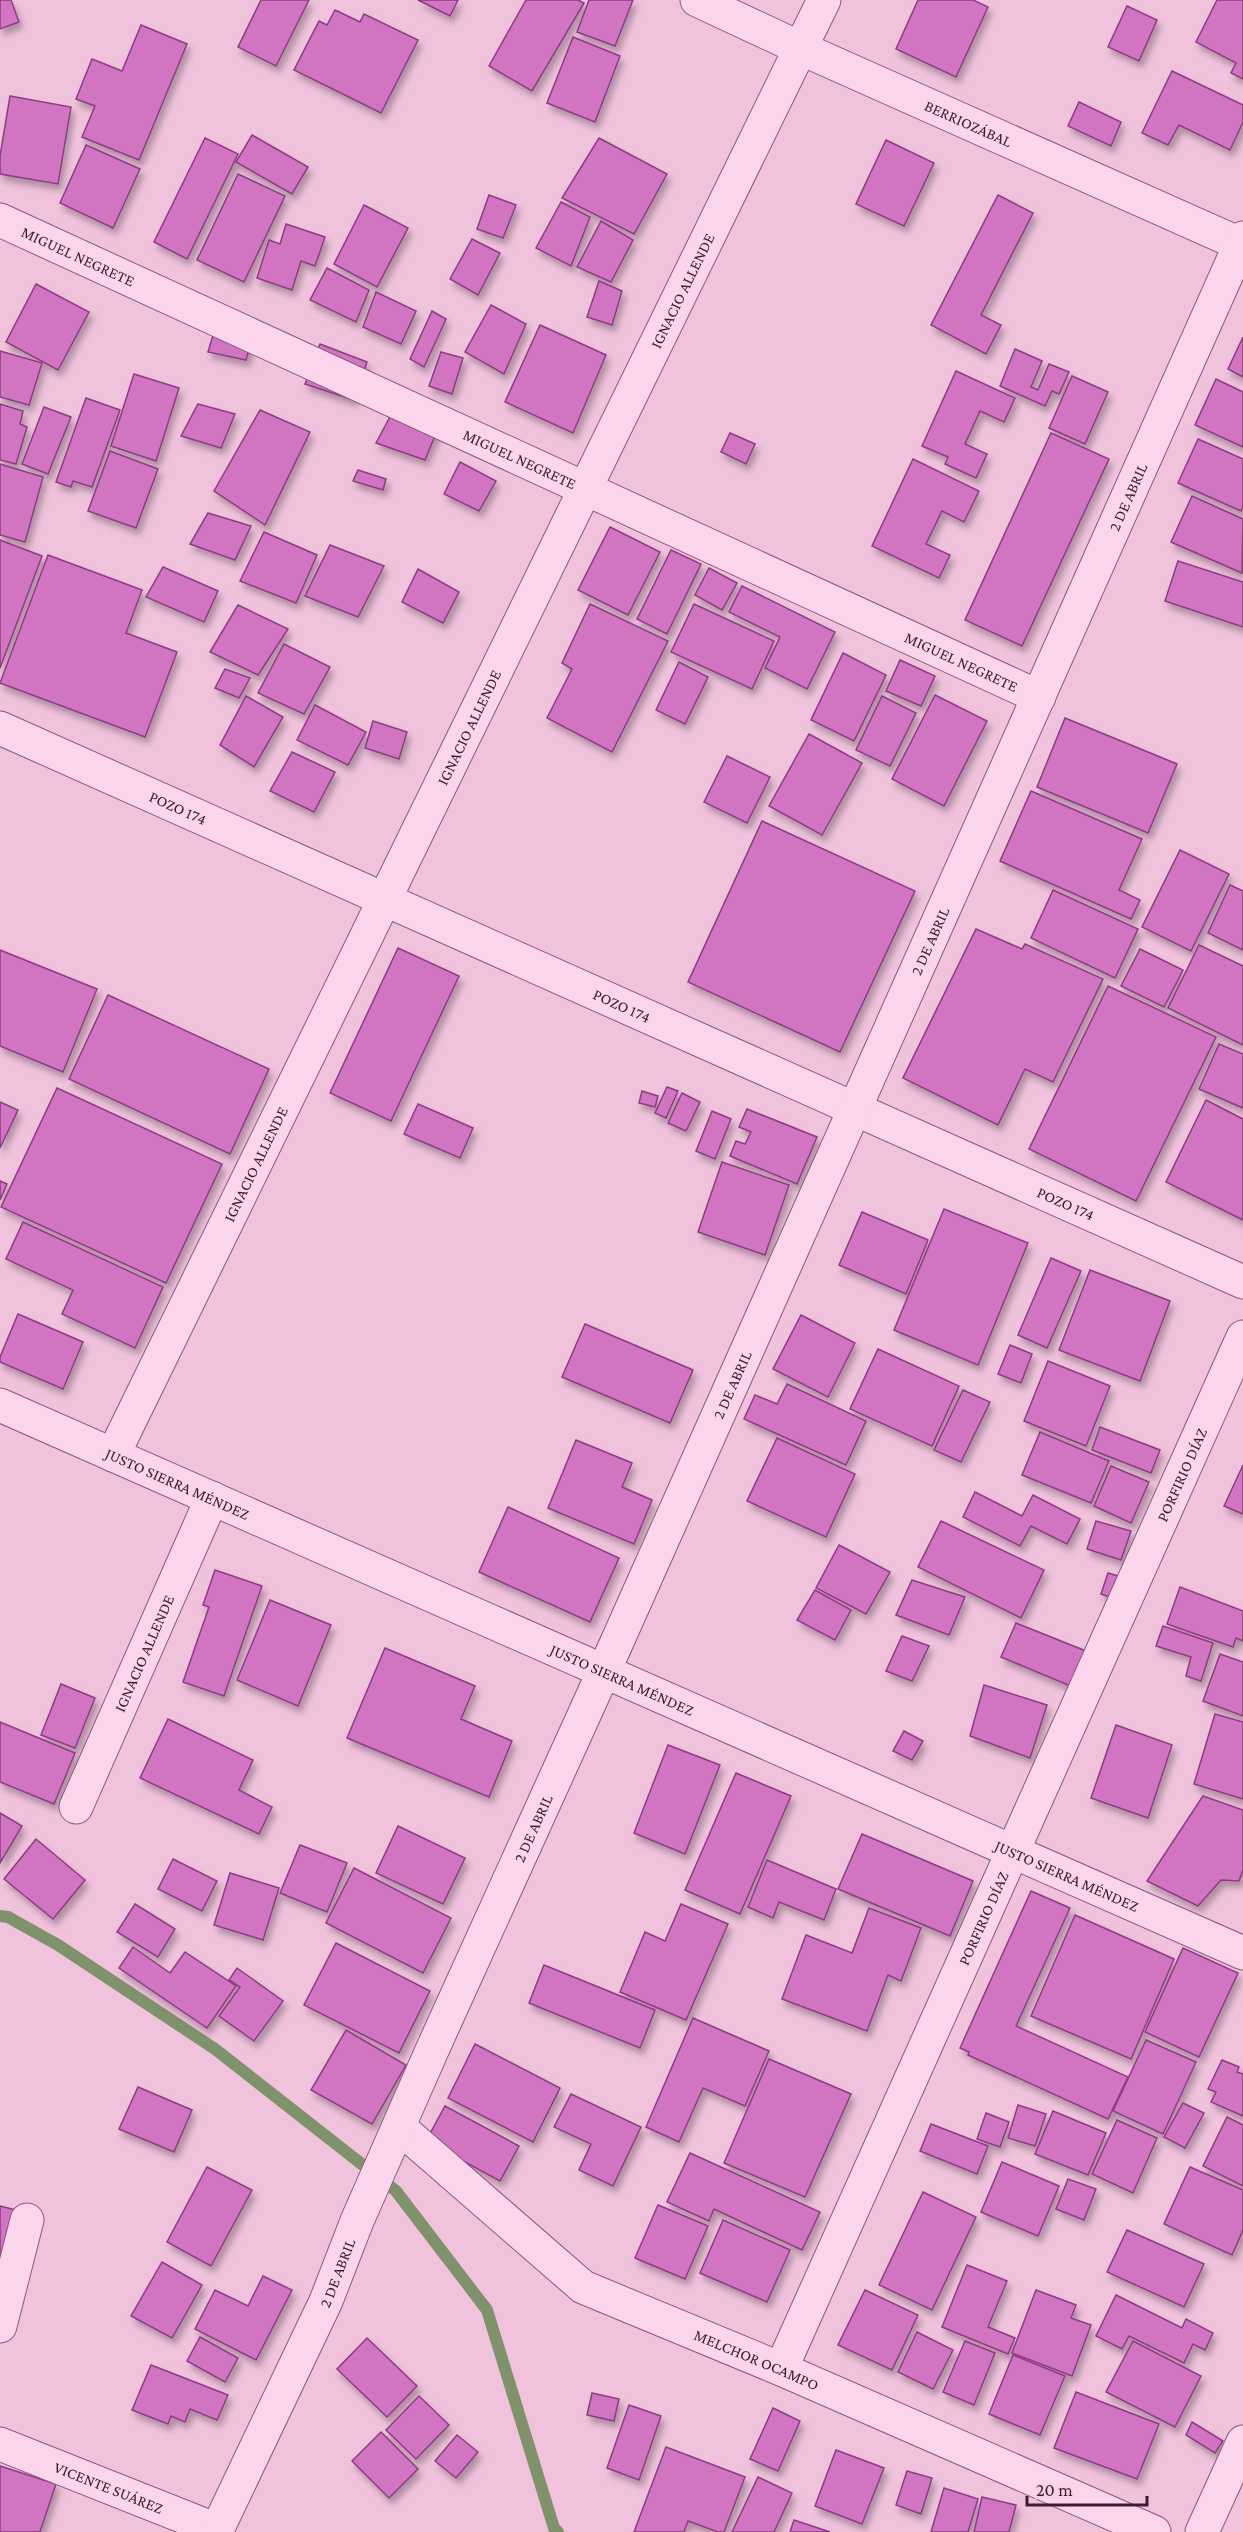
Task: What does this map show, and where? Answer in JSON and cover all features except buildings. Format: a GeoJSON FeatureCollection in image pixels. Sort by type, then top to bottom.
{"type":"FeatureCollection","features":[{"type":"Feature","properties":{"kind":"street","name":"BERRIOZÁBAL"},"geometry":{"type":"LineString","coordinates":[[697,0],[801,48],[1242,241]]}},
{"type":"Feature","properties":{"kind":"street","name":"IGNACIO ALLENDE"},"geometry":{"type":"LineString","coordinates":[[113,1455],[824,0]]}},
{"type":"Feature","properties":{"kind":"street","name":"MIGUEL NEGRETE"},"geometry":{"type":"LineString","coordinates":[[0,220],[1039,697]]}},
{"type":"Feature","properties":{"kind":"street","name":"2 DE ABRIL"},"geometry":{"type":"LineString","coordinates":[[217,2531],[326,2301],[357,2221],[1242,241]]}},
{"type":"Feature","properties":{"kind":"street","name":"POZO 174"},"geometry":{"type":"LineString","coordinates":[[0,728],[1243,1282]]}},
{"type":"Feature","properties":{"kind":"street","name":"PORFIRIO DÍAZ"},"geometry":{"type":"LineString","coordinates":[[780,2369],[1243,1337]]}},
{"type":"Feature","properties":{"kind":"street","name":"JUSTO SIERRA MÉNDEZ"},"geometry":{"type":"LineString","coordinates":[[0,1405],[1243,1953]]}},
{"type":"Feature","properties":{"kind":"street","name":"IGNACIO ALLENDE"},"geometry":{"type":"LineString","coordinates":[[76,1807],[212,1498]]}},
{"type":"Feature","properties":{"kind":"street","name":"MELCHOR OCAMPO"},"geometry":{"type":"LineString","coordinates":[[394,2138],[583,2287],[780,2369],[1154,2532]]}},
{"type":"Feature","properties":{"kind":"street"},"geometry":{"type":"LineString","coordinates":[[0,2326],[27,2220]]}},
{"type":"Feature","properties":{"kind":"street"},"geometry":{"type":"LineString","coordinates":[[1202,2532],[1243,2442]]}},
{"type":"Feature","properties":{"kind":"street","name":"VICENTE SUÁREZ"},"geometry":{"type":"LineString","coordinates":[[0,2444],[217,2531]]}},
{"type":"Feature","properties":{"kind":"waterway"},"geometry":{"type":"LineString","coordinates":[[0,1916],[8,1917],[58,1945],[215,2049],[396,2191],[487,2310],[554,2528],[558,2532]]}}]}
